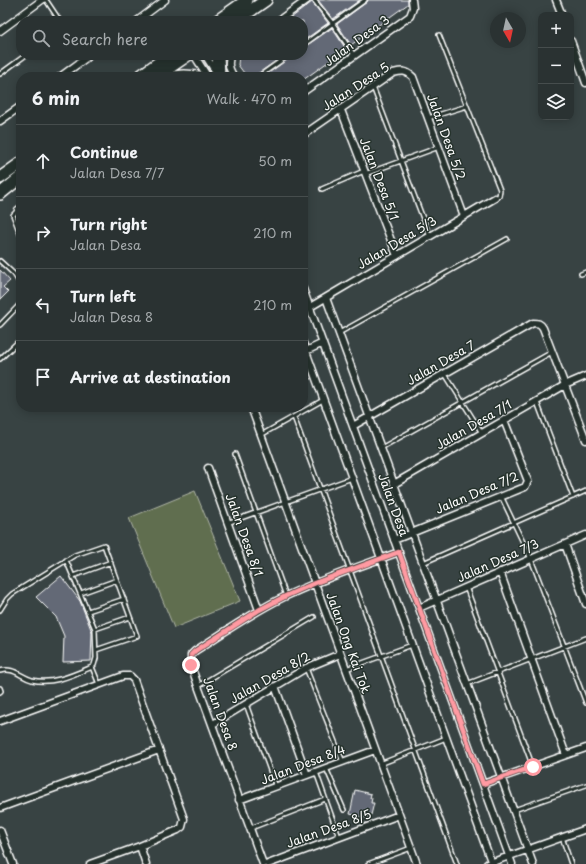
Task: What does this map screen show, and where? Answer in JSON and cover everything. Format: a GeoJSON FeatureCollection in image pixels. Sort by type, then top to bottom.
{"type":"FeatureCollection","features":[{"type":"Feature","properties":{"kind":"highway"},"geometry":{"type":"LineString","coordinates":[[224,16],[247,0]]}},
{"type":"Feature","properties":{"kind":"highway"},"geometry":{"type":"LineString","coordinates":[[243,16],[266,0]]}},
{"type":"Feature","properties":{"kind":"highway"},"geometry":{"type":"LineString","coordinates":[[146,72],[162,60]]}},
{"type":"Feature","properties":{"kind":"highway"},"geometry":{"type":"LineString","coordinates":[[163,72],[181,60]]}},
{"type":"Feature","properties":{"kind":"highway"},"geometry":{"type":"LineString","coordinates":[[216,72],[217,60]]}},
{"type":"Feature","properties":{"kind":"highway"},"geometry":{"type":"LineString","coordinates":[[0,178],[16,166]]}},
{"type":"Feature","properties":{"kind":"highway"},"geometry":{"type":"LineString","coordinates":[[0,194],[16,181]]}},
{"type":"Feature","properties":{"kind":"street"},"geometry":{"type":"LineString","coordinates":[[20,16],[42,0]]}},
{"type":"Feature","properties":{"kind":"street"},"geometry":{"type":"LineString","coordinates":[[144,16],[165,0]]}},
{"type":"Feature","properties":{"kind":"street"},"geometry":{"type":"LineString","coordinates":[[285,16],[308,0]]}},
{"type":"Feature","properties":{"kind":"street","name":"Jalan Desa 3"},"geometry":{"type":"LineString","coordinates":[[308,89],[410,16],[413,8],[412,0]]}},
{"type":"Feature","properties":{"kind":"street"},"geometry":{"type":"LineString","coordinates":[[556,0],[561,12]]}},
{"type":"Feature","properties":{"kind":"street"},"geometry":{"type":"LineString","coordinates":[[0,31],[16,19]]}},
{"type":"Feature","properties":{"kind":"street"},"geometry":{"type":"LineString","coordinates":[[574,48],[586,83]]}},
{"type":"Feature","properties":{"kind":"street"},"geometry":{"type":"LineString","coordinates":[[67,72],[83,60]]}},
{"type":"Feature","properties":{"kind":"street"},"geometry":{"type":"LineString","coordinates":[[199,60],[210,72]]}},
{"type":"Feature","properties":{"kind":"street"},"geometry":{"type":"LineString","coordinates":[[207,60],[213,72]]}},
{"type":"Feature","properties":{"kind":"street"},"geometry":{"type":"LineString","coordinates":[[229,60],[231,72]]}},
{"type":"Feature","properties":{"kind":"street","name":"Jalan Desa 5"},"geometry":{"type":"LineString","coordinates":[[308,132],[393,73],[402,70]]}},
{"type":"Feature","properties":{"kind":"street","name":"Jalan Desa 5/2"},"geometry":{"type":"LineString","coordinates":[[402,70],[408,72],[413,77],[464,216]]}},
{"type":"Feature","properties":{"kind":"street"},"geometry":{"type":"LineString","coordinates":[[0,121],[16,110]]}},
{"type":"Feature","properties":{"kind":"street","name":"Jalan Desa 5/1"},"geometry":{"type":"LineString","coordinates":[[341,110],[397,256]]}},
{"type":"Feature","properties":{"kind":"street","name":"Jalan Desa 5/3"},"geometry":{"type":"LineString","coordinates":[[310,307],[495,198]]}},
{"type":"Feature","properties":{"kind":"street","name":"Jalan Desa"},"geometry":{"type":"LineString","coordinates":[[326,298],[370,416],[411,533],[437,600]]}},
{"type":"Feature","properties":{"kind":"street","name":"Jalan Desa"},"geometry":{"type":"LineString","coordinates":[[308,302],[512,864]]}},
{"type":"Feature","properties":{"kind":"street","name":"Jalan Desa 7"},"geometry":{"type":"LineString","coordinates":[[353,426],[533,323],[541,324],[552,352]]}},
{"type":"Feature","properties":{"kind":"street"},"geometry":{"type":"LineString","coordinates":[[308,350],[323,343]]}},
{"type":"Feature","properties":{"kind":"street"},"geometry":{"type":"LineString","coordinates":[[552,352],[586,440]]}},
{"type":"Feature","properties":{"kind":"street"},"geometry":{"type":"LineString","coordinates":[[308,362],[352,478],[490,863],[586,829]]}},
{"type":"Feature","properties":{"kind":"street","name":"Jalan Desa 7/1"},"geometry":{"type":"LineString","coordinates":[[394,484],[565,385],[586,376]]}},
{"type":"Feature","properties":{"kind":"street","name":"Jalan Ong Kai Tok"},"geometry":{"type":"LineString","coordinates":[[253,412],[417,864]]}},
{"type":"Feature","properties":{"kind":"street","name":"Jalan Desa 7/2"},"geometry":{"type":"LineString","coordinates":[[394,540],[525,487],[528,481],[504,420]]}},
{"type":"Feature","properties":{"kind":"street","name":"Jalan Desa 8/1"},"geometry":{"type":"LineString","coordinates":[[208,468],[259,610]]}},
{"type":"Feature","properties":{"kind":"street","name":"Jalan Desa 7/3"},"geometry":{"type":"LineString","coordinates":[[419,608],[586,535]]}},
{"type":"Feature","properties":{"kind":"street"},"geometry":{"type":"LineString","coordinates":[[565,544],[586,604]]}},
{"type":"Feature","properties":{"kind":"street","name":"Jalan Desa 8"},"geometry":{"type":"LineString","coordinates":[[263,864],[198,686],[191,665],[191,655],[259,610],[286,596],[315,583],[399,552]]}},
{"type":"Feature","properties":{"kind":"street"},"geometry":{"type":"LineString","coordinates":[[500,572],[566,755]]}},
{"type":"Feature","properties":{"kind":"street"},"geometry":{"type":"LineString","coordinates":[[437,600],[533,864]]}},
{"type":"Feature","properties":{"kind":"street","name":"Jalan Desa 8/2"},"geometry":{"type":"LineString","coordinates":[[213,724],[306,668],[340,654]]}},
{"type":"Feature","properties":{"kind":"street"},"geometry":{"type":"LineString","coordinates":[[0,721],[123,676],[130,676],[134,680],[184,819],[182,827],[178,830],[140,846],[90,864]]}},
{"type":"Feature","properties":{"kind":"street"},"geometry":{"type":"LineString","coordinates":[[275,686],[307,775]]}},
{"type":"Feature","properties":{"kind":"street"},"geometry":{"type":"LineString","coordinates":[[483,784],[586,748]]}},
{"type":"Feature","properties":{"kind":"street"},"geometry":{"type":"LineString","coordinates":[[0,808],[159,750]]}},
{"type":"Feature","properties":{"kind":"street","name":"Jalan Desa 8/4"},"geometry":{"type":"LineString","coordinates":[[239,800],[375,750]]}},
{"type":"Feature","properties":{"kind":"street","name":"Jalan Desa 8/5"},"geometry":{"type":"LineString","coordinates":[[268,864],[399,815]]}},
{"type":"Feature","properties":{"kind":"street"},"geometry":{"type":"LineString","coordinates":[[0,830],[13,864]]}},
{"type":"Feature","properties":{"kind":"street"},"geometry":{"type":"LineString","coordinates":[[140,846],[146,864]]}},
{"type":"Feature","properties":{"kind":"lane"},"geometry":{"type":"LineString","coordinates":[[46,0],[57,16]]}},
{"type":"Feature","properties":{"kind":"lane"},"geometry":{"type":"LineString","coordinates":[[314,0],[355,56]]}},
{"type":"Feature","properties":{"kind":"lane"},"geometry":{"type":"LineString","coordinates":[[308,42],[365,0]]}},
{"type":"Feature","properties":{"kind":"lane"},"geometry":{"type":"LineString","coordinates":[[439,35],[500,190],[499,196],[495,198]]}},
{"type":"Feature","properties":{"kind":"lane"},"geometry":{"type":"LineString","coordinates":[[0,74],[19,60]]}},
{"type":"Feature","properties":{"kind":"lane"},"geometry":{"type":"LineString","coordinates":[[265,72],[282,60]]}},
{"type":"Feature","properties":{"kind":"lane"},"geometry":{"type":"LineString","coordinates":[[373,87],[430,236]]}},
{"type":"Feature","properties":{"kind":"lane"},"geometry":{"type":"LineString","coordinates":[[428,118],[467,106]]}},
{"type":"Feature","properties":{"kind":"lane"},"geometry":{"type":"LineString","coordinates":[[322,189],[438,147]]}},
{"type":"Feature","properties":{"kind":"lane"},"geometry":{"type":"LineString","coordinates":[[16,212],[13,215],[16,223]]}},
{"type":"Feature","properties":{"kind":"lane"},"geometry":{"type":"LineString","coordinates":[[339,334],[507,239]]}},
{"type":"Feature","properties":{"kind":"lane"},"geometry":{"type":"LineString","coordinates":[[0,261],[16,277]]}},
{"type":"Feature","properties":{"kind":"lane"},"geometry":{"type":"LineString","coordinates":[[581,274],[586,272]]}},
{"type":"Feature","properties":{"kind":"lane"},"geometry":{"type":"LineString","coordinates":[[0,325],[16,308]]}},
{"type":"Feature","properties":{"kind":"lane"},"geometry":{"type":"LineString","coordinates":[[0,359],[16,344]]}},
{"type":"Feature","properties":{"kind":"lane"},"geometry":{"type":"LineString","coordinates":[[381,448],[552,352]]}},
{"type":"Feature","properties":{"kind":"lane"},"geometry":{"type":"LineString","coordinates":[[445,374],[482,433]]}},
{"type":"Feature","properties":{"kind":"lane"},"geometry":{"type":"LineString","coordinates":[[308,409],[323,400]]}},
{"type":"Feature","properties":{"kind":"lane"},"geometry":{"type":"LineString","coordinates":[[537,402],[573,497]]}},
{"type":"Feature","properties":{"kind":"lane"},"geometry":{"type":"LineString","coordinates":[[261,435],[303,412]]}},
{"type":"Feature","properties":{"kind":"lane"},"geometry":{"type":"LineString","coordinates":[[294,417],[457,864]]}},
{"type":"Feature","properties":{"kind":"lane"},"geometry":{"type":"LineString","coordinates":[[236,454],[286,596]]}},
{"type":"Feature","properties":{"kind":"lane"},"geometry":{"type":"LineString","coordinates":[[227,523],[352,478]]}},
{"type":"Feature","properties":{"kind":"lane"},"geometry":{"type":"LineString","coordinates":[[423,563],[586,492]]}},
{"type":"Feature","properties":{"kind":"lane"},"geometry":{"type":"LineString","coordinates":[[501,496],[531,559],[586,703]]}},
{"type":"Feature","properties":{"kind":"lane"},"geometry":{"type":"LineString","coordinates":[[0,610],[12,594],[75,554],[104,545],[137,636],[96,650]]}},
{"type":"Feature","properties":{"kind":"lane"},"geometry":{"type":"LineString","coordinates":[[0,671],[10,669],[32,680],[51,680],[65,678],[94,665],[96,658],[95,629],[66,560]]}},
{"type":"Feature","properties":{"kind":"lane"},"geometry":{"type":"LineString","coordinates":[[73,576],[111,562]]}},
{"type":"Feature","properties":{"kind":"lane"},"geometry":{"type":"LineString","coordinates":[[81,593],[117,580]]}},
{"type":"Feature","properties":{"kind":"lane"},"geometry":{"type":"LineString","coordinates":[[466,587],[533,767]]}},
{"type":"Feature","properties":{"kind":"lane"},"geometry":{"type":"LineString","coordinates":[[88,611],[124,599]]}},
{"type":"Feature","properties":{"kind":"lane"},"geometry":{"type":"LineString","coordinates":[[95,629],[130,617]]}},
{"type":"Feature","properties":{"kind":"lane"},"geometry":{"type":"LineString","coordinates":[[198,686],[314,617]]}},
{"type":"Feature","properties":{"kind":"lane"},"geometry":{"type":"LineString","coordinates":[[467,684],[586,638]]}},
{"type":"Feature","properties":{"kind":"lane"},"geometry":{"type":"LineString","coordinates":[[346,669],[412,645]]}},
{"type":"Feature","properties":{"kind":"lane"},"geometry":{"type":"LineString","coordinates":[[92,667],[99,684]]}},
{"type":"Feature","properties":{"kind":"lane"},"geometry":{"type":"LineString","coordinates":[[306,668],[343,762]]}},
{"type":"Feature","properties":{"kind":"lane"},"geometry":{"type":"LineString","coordinates":[[0,688],[0,692]]}},
{"type":"Feature","properties":{"kind":"lane"},"geometry":{"type":"LineString","coordinates":[[246,704],[276,787]]}},
{"type":"Feature","properties":{"kind":"lane"},"geometry":{"type":"LineString","coordinates":[[380,764],[446,738]]}},
{"type":"Feature","properties":{"kind":"lane"},"geometry":{"type":"LineString","coordinates":[[326,768],[344,810]]}},
{"type":"Feature","properties":{"kind":"lane"},"geometry":{"type":"LineString","coordinates":[[316,772],[339,837]]}},
{"type":"Feature","properties":{"kind":"lane"},"geometry":{"type":"LineString","coordinates":[[513,810],[586,785]]}},
{"type":"Feature","properties":{"kind":"lane"},"geometry":{"type":"LineString","coordinates":[[250,829],[325,799]]}},
{"type":"Feature","properties":{"kind":"lane"},"geometry":{"type":"LineString","coordinates":[[562,837],[571,864]]}},
{"type":"Feature","properties":{"kind":"lane"},"geometry":{"type":"LineString","coordinates":[[368,864],[411,848]]}},
{"type":"Feature","properties":{"kind":"green space"},"geometry":{"type":"Polygon","coordinates":[[[195,491],[240,601],[174,628],[129,518],[195,491]]]}},
{"type":"Feature","properties":{"kind":"building"},"geometry":{"type":"Polygon","coordinates":[[[318,0],[360,0],[333,19],[318,0]]]}},
{"type":"Feature","properties":{"kind":"building"},"geometry":{"type":"Polygon","coordinates":[[[368,0],[408,0],[408,4],[351,45],[337,24],[368,0]]]}},
{"type":"Feature","properties":{"kind":"building"},"geometry":{"type":"Polygon","coordinates":[[[312,2],[328,23],[308,37],[308,16],[294,16],[312,2]]]}},
{"type":"Feature","properties":{"kind":"building"},"geometry":{"type":"Polygon","coordinates":[[[332,28],[346,49],[308,76],[308,72],[270,72],[287,60],[308,60],[308,45],[332,28]]]}},
{"type":"Feature","properties":{"kind":"building"},"geometry":{"type":"Polygon","coordinates":[[[238,60],[277,60],[260,72],[243,72],[238,65],[238,60]]]}},
{"type":"Feature","properties":{"kind":"building"},"geometry":{"type":"Polygon","coordinates":[[[0,270],[10,281],[3,287],[8,292],[0,300],[0,270]]]}},
{"type":"Feature","properties":{"kind":"building"},"geometry":{"type":"Polygon","coordinates":[[[61,576],[80,601],[92,632],[91,661],[63,662],[64,636],[56,617],[36,597],[61,576]]]}},
{"type":"Feature","properties":{"kind":"building"},"geometry":{"type":"Polygon","coordinates":[[[355,790],[371,794],[371,803],[374,803],[371,815],[368,814],[367,818],[350,814],[355,790]]]}},
{"type":"Feature","properties":{"kind":"route"},"geometry":{"type":"LineString","coordinates":[[191,665],[191,655],[195,651],[259,610],[315,583],[399,552],[483,784],[533,767]]}}]}
